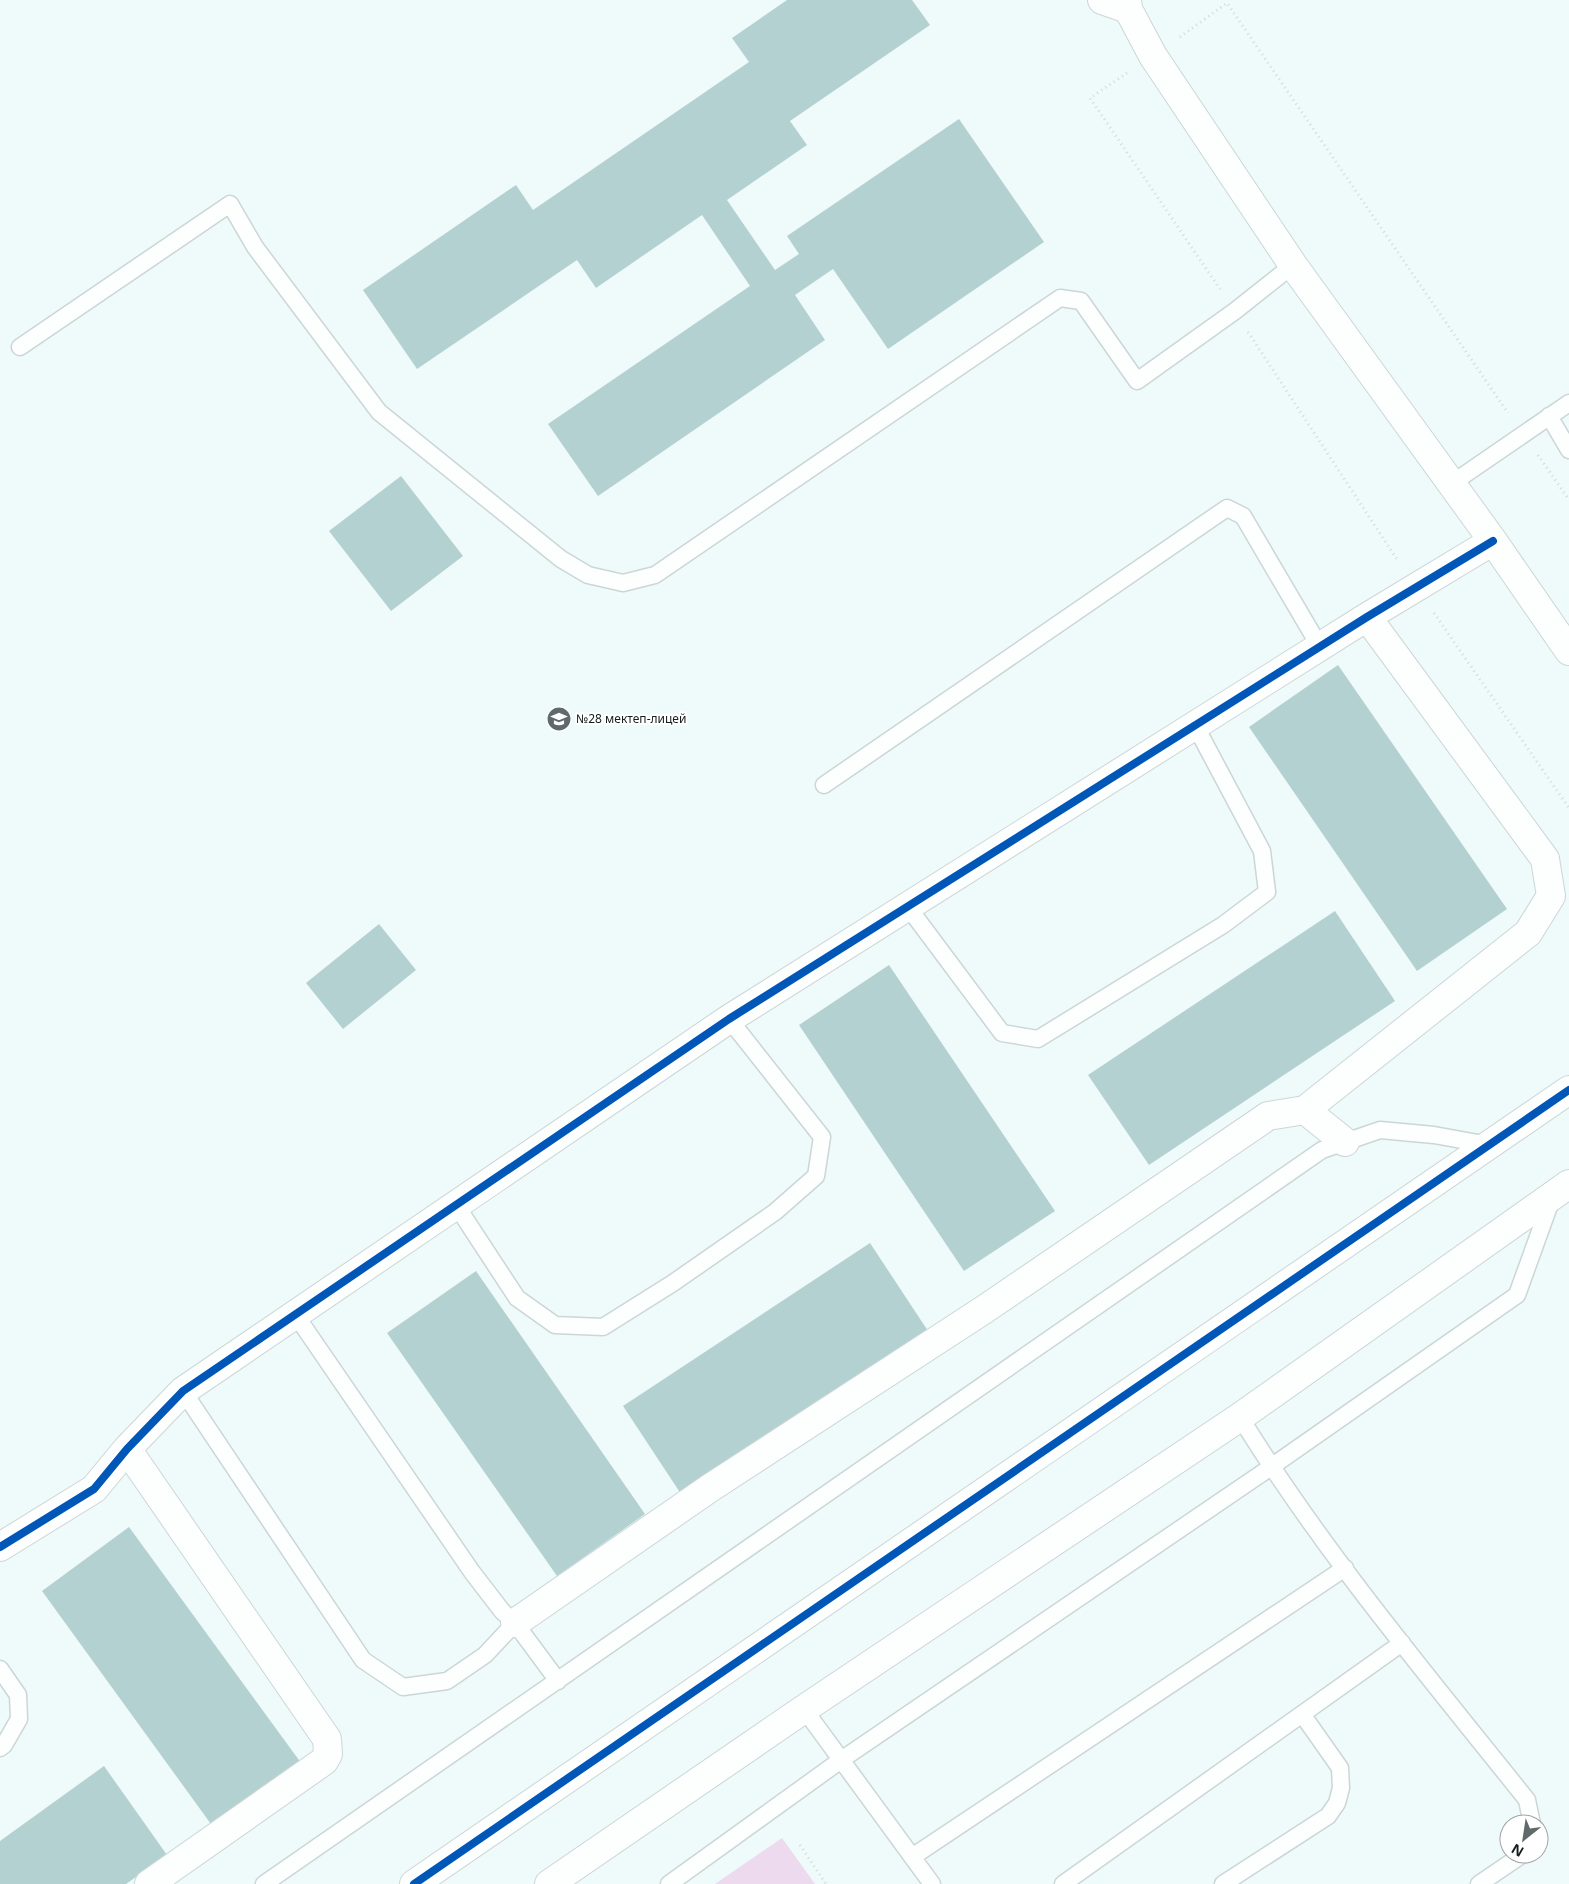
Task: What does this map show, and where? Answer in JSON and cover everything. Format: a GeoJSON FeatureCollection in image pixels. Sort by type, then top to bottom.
{"type":"FeatureCollection","features":[{"type":"Feature","properties":{"kind":"street"},"geometry":{"type":"LineString","coordinates":[[1102,0],[1128,5],[1154,56],[1293,265],[1493,541],[1569,651]]}},
{"type":"Feature","properties":{"kind":"street"},"geometry":{"type":"LineString","coordinates":[[0,1547],[94,1489],[127,1449],[183,1391],[729,1019],[1367,617],[1493,541]]}},
{"type":"Feature","properties":{"kind":"street"},"geometry":{"type":"LineString","coordinates":[[515,1623],[710,1488],[985,1309],[1268,1116],[1306,1110],[1528,933],[1551,896],[1545,859],[1367,617]]}},
{"type":"Feature","properties":{"kind":"street"},"geometry":{"type":"LineString","coordinates":[[414,1884],[1569,1090]]}},
{"type":"Feature","properties":{"kind":"street"},"geometry":{"type":"LineString","coordinates":[[1306,1110],[1345,1142]]}},
{"type":"Feature","properties":{"kind":"street"},"geometry":{"type":"LineString","coordinates":[[549,1884],[804,1709],[1240,1417],[1561,1190]]}},
{"type":"Feature","properties":{"kind":"street"},"geometry":{"type":"LineString","coordinates":[[127,1449],[327,1739],[328,1754],[324,1761],[159,1882]]}},
{"type":"Feature","properties":{"kind":"lane"},"geometry":{"type":"LineString","coordinates":[[20,347],[230,204],[255,247],[378,412],[561,559],[588,575],[623,583],[655,576],[1060,298],[1081,301],[1137,381],[1235,311],[1293,265]]}},
{"type":"Feature","properties":{"kind":"lane"},"geometry":{"type":"LineString","coordinates":[[1451,484],[1569,403]]}},
{"type":"Feature","properties":{"kind":"lane"},"geometry":{"type":"LineString","coordinates":[[1549,416],[1569,450]]}},
{"type":"Feature","properties":{"kind":"lane"},"geometry":{"type":"LineString","coordinates":[[824,785],[1227,508],[1243,516],[1320,647]]}},
{"type":"Feature","properties":{"kind":"lane"},"geometry":{"type":"LineString","coordinates":[[908,907],[1002,1033],[1038,1039],[1224,925],[1267,892],[1262,851],[1195,726]]}},
{"type":"Feature","properties":{"kind":"lane"},"geometry":{"type":"LineString","coordinates":[[456,1205],[517,1298],[555,1325],[603,1327],[673,1283],[774,1212],[816,1176],[822,1137],[729,1019]]}},
{"type":"Feature","properties":{"kind":"lane"},"geometry":{"type":"LineString","coordinates":[[264,1884],[1322,1150],[1380,1130],[1434,1135],[1489,1145]]}},
{"type":"Feature","properties":{"kind":"lane"},"geometry":{"type":"LineString","coordinates":[[669,1884],[841,1760],[1271,1467],[1517,1295],[1561,1190]]}},
{"type":"Feature","properties":{"kind":"lane"},"geometry":{"type":"LineString","coordinates":[[295,1314],[472,1572],[502,1611],[515,1623],[558,1681]]}},
{"type":"Feature","properties":{"kind":"lane"},"geometry":{"type":"LineString","coordinates":[[183,1391],[364,1660],[403,1687],[447,1681],[486,1655],[515,1623]]}},
{"type":"Feature","properties":{"kind":"lane"},"geometry":{"type":"LineString","coordinates":[[1240,1417],[1271,1467],[1345,1568],[1527,1800],[1530,1814]]}},
{"type":"Feature","properties":{"kind":"lane"},"geometry":{"type":"LineString","coordinates":[[912,1857],[1345,1568]]}},
{"type":"Feature","properties":{"kind":"lane"},"geometry":{"type":"LineString","coordinates":[[1063,1884],[1082,1878],[1302,1714],[1402,1643]]}},
{"type":"Feature","properties":{"kind":"lane"},"geometry":{"type":"LineString","coordinates":[[0,1668],[18,1695],[19,1719],[4,1745],[0,1748]]}},
{"type":"Feature","properties":{"kind":"lane"},"geometry":{"type":"LineString","coordinates":[[804,1709],[932,1884]]}},
{"type":"Feature","properties":{"kind":"lane"},"geometry":{"type":"LineString","coordinates":[[1223,1884],[1328,1816],[1336,1803],[1341,1788],[1340,1768],[1302,1714]]}},
{"type":"Feature","properties":{"kind":"lane"},"geometry":{"type":"LineString","coordinates":[[1479,1884],[1508,1864]]}},
{"type":"Feature","properties":{"kind":"path"},"geometry":{"type":"LineString","coordinates":[[800,1845],[826,1884]]}},
{"type":"Feature","properties":{"kind":"shaded area"},"geometry":{"type":"Polygon","coordinates":[[[782,1838],[815,1884],[715,1884],[782,1838]]]}},
{"type":"Feature","properties":{"kind":"building"},"geometry":{"type":"Polygon","coordinates":[[[787,0],[912,0],[930,25],[790,121],[807,145],[727,200],[775,270],[799,254],[787,236],[959,119],[1044,242],[888,349],[833,269],[795,295],[825,340],[598,496],[548,424],[750,286],[702,215],[596,288],[577,260],[417,369],[363,290],[516,185],[533,210],[749,62],[732,38],[787,0]]]}},
{"type":"Feature","properties":{"kind":"building"},"geometry":{"type":"Polygon","coordinates":[[[401,476],[463,556],[391,611],[329,531],[401,476]]]}},
{"type":"Feature","properties":{"kind":"building"},"geometry":{"type":"Polygon","coordinates":[[[1338,665],[1507,909],[1417,971],[1249,727],[1338,665]]]}},
{"type":"Feature","properties":{"kind":"building"},"geometry":{"type":"Polygon","coordinates":[[[1335,911],[1395,1001],[1149,1165],[1088,1075],[1335,911]]]}},
{"type":"Feature","properties":{"kind":"building"},"geometry":{"type":"Polygon","coordinates":[[[379,924],[416,970],[343,1029],[306,983],[379,924]]]}},
{"type":"Feature","properties":{"kind":"building"},"geometry":{"type":"Polygon","coordinates":[[[889,965],[1055,1211],[964,1271],[799,1025],[889,965]]]}},
{"type":"Feature","properties":{"kind":"building"},"geometry":{"type":"Polygon","coordinates":[[[870,1243],[930,1334],[683,1497],[623,1406],[870,1243]]]}},
{"type":"Feature","properties":{"kind":"building"},"geometry":{"type":"Polygon","coordinates":[[[476,1271],[645,1514],[557,1576],[387,1333],[476,1271]]]}},
{"type":"Feature","properties":{"kind":"building"},"geometry":{"type":"Polygon","coordinates":[[[129,1527],[304,1767],[216,1831],[42,1591],[129,1527]]]}},
{"type":"Feature","properties":{"kind":"building"},"geometry":{"type":"Polygon","coordinates":[[[104,1766],[167,1855],[126,1884],[0,1884],[0,1841],[104,1766]]]}},
{"type":"Feature","properties":{"kind":"cycle path"},"geometry":{"type":"LineString","coordinates":[[0,1547],[94,1489],[127,1449],[183,1391],[729,1019],[1367,617],[1493,541]]}},
{"type":"Feature","properties":{"kind":"cycle path"},"geometry":{"type":"LineString","coordinates":[[414,1884],[1569,1090]]}},
{"type":"Feature","properties":{"kind":"place","name":"№28 мектеп-лицей"},"geometry":{"type":"Point","coordinates":[559,719]}}]}
